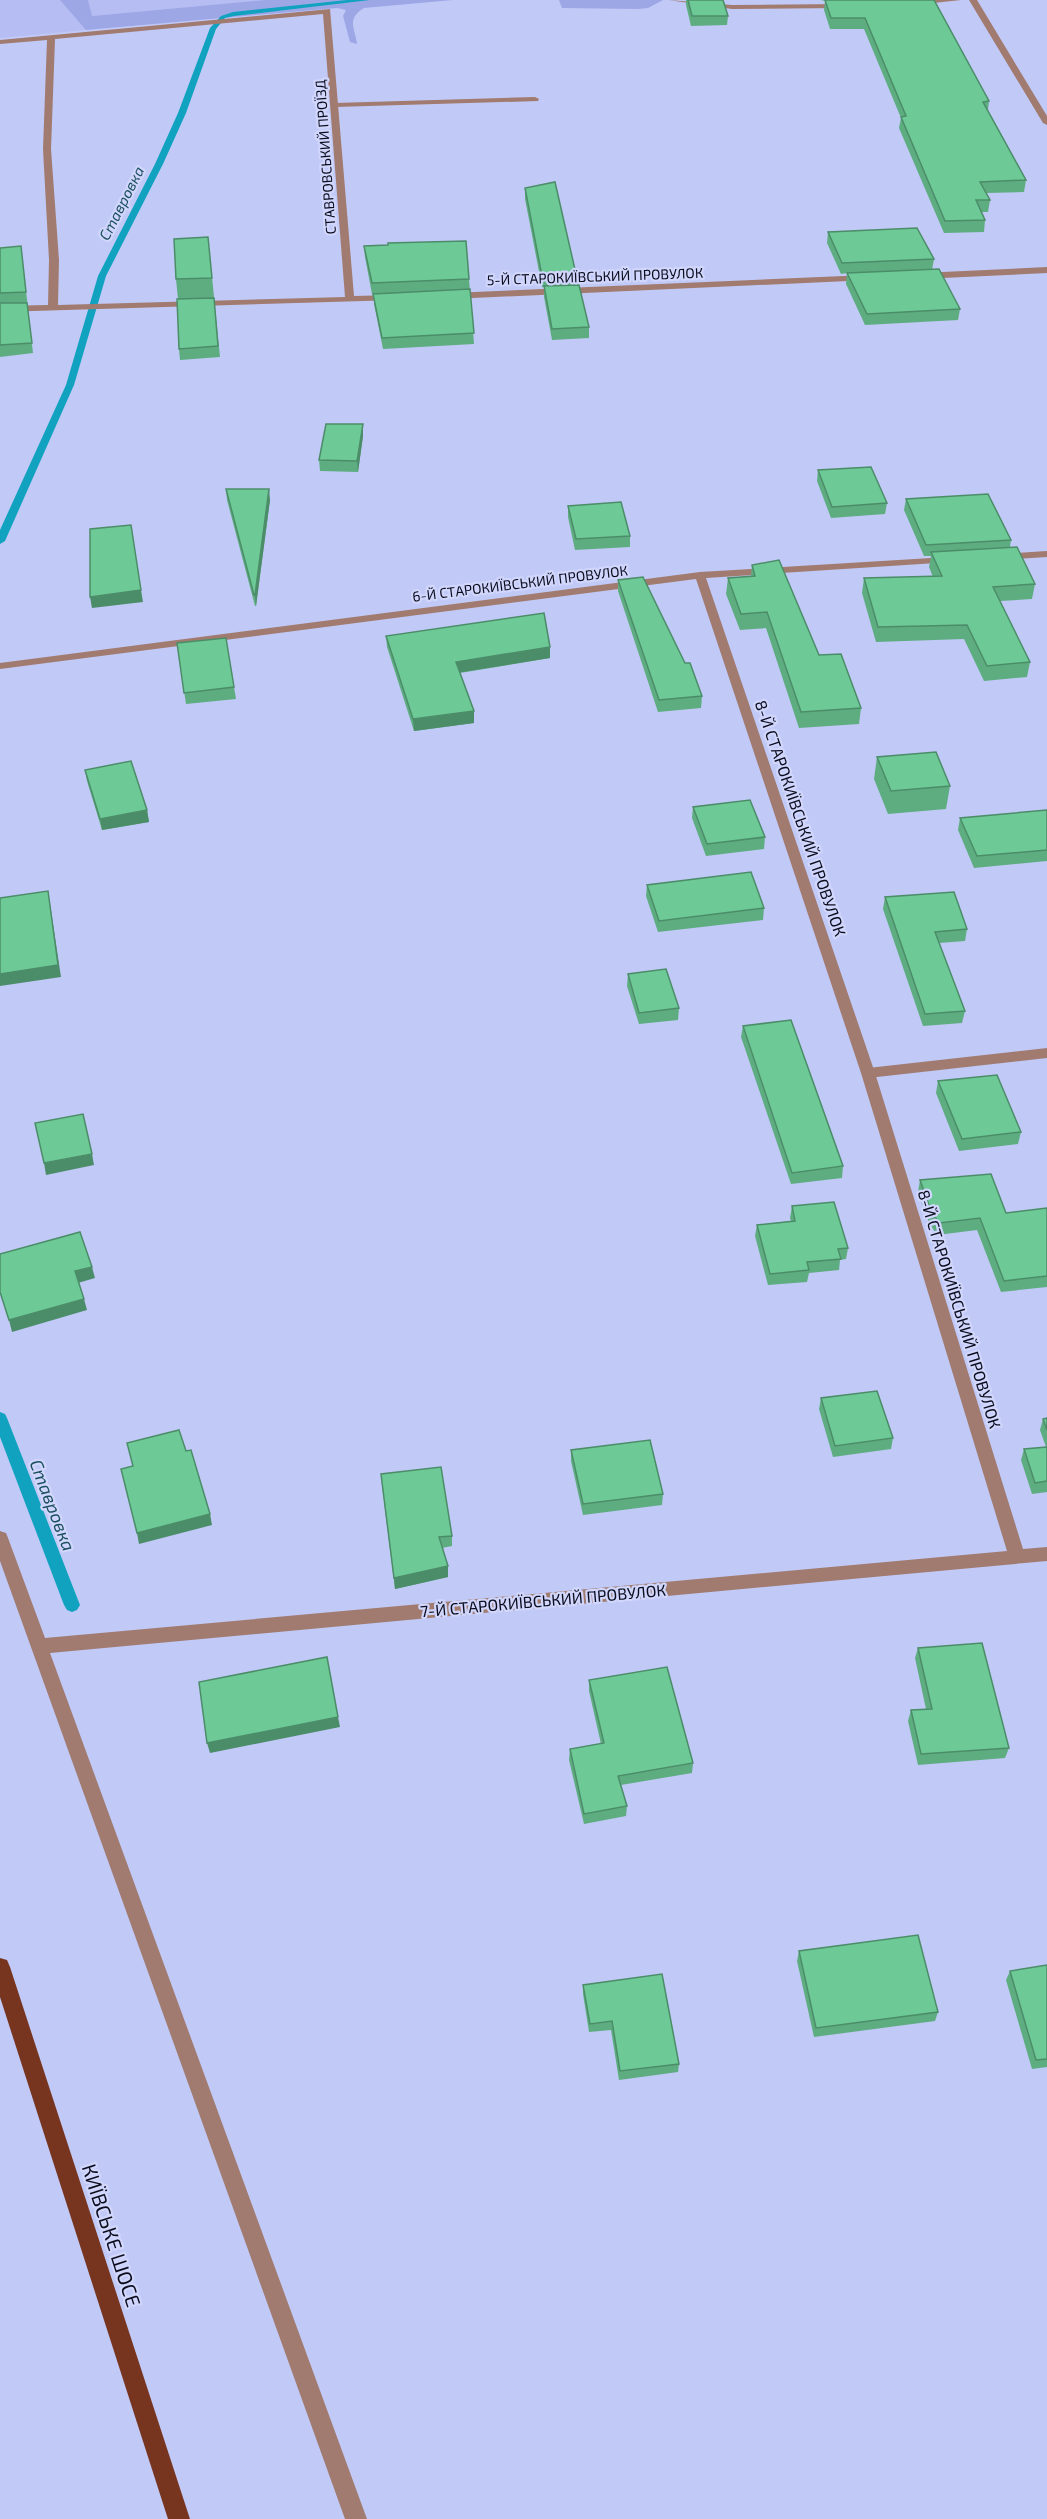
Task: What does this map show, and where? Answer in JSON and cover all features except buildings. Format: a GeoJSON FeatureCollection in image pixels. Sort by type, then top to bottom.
{"type":"FeatureCollection","features":[{"type":"Feature","properties":{"kind":"main road","name":"КИЇВСЬКЕ ШОСЕ"},"geometry":{"type":"LineString","coordinates":[[0,1967],[178,2519]]}},
{"type":"Feature","properties":{"kind":"street"},"geometry":{"type":"LineString","coordinates":[[672,0],[732,7],[849,6]]}},
{"type":"Feature","properties":{"kind":"street"},"geometry":{"type":"LineString","coordinates":[[904,4],[957,0]]}},
{"type":"Feature","properties":{"kind":"street"},"geometry":{"type":"LineString","coordinates":[[973,0],[1047,123]]}},
{"type":"Feature","properties":{"kind":"street","name":"СТАВРОВСЬКИЙ ПРОЇЗД"},"geometry":{"type":"LineString","coordinates":[[51,36],[327,11],[350,300]]}},
{"type":"Feature","properties":{"kind":"street"},"geometry":{"type":"LineString","coordinates":[[0,42],[51,36],[47,149],[54,260],[53,306]]}},
{"type":"Feature","properties":{"kind":"street"},"geometry":{"type":"LineString","coordinates":[[334,105],[535,99]]}},
{"type":"Feature","properties":{"kind":"street"},"geometry":{"type":"LineString","coordinates":[[905,276],[1047,270]]}},
{"type":"Feature","properties":{"kind":"street","name":"5-Й СТАРОКИЇВСЬКИЙ ПРОВУЛОК"},"geometry":{"type":"LineString","coordinates":[[444,296],[882,277]]}},
{"type":"Feature","properties":{"kind":"street"},"geometry":{"type":"LineString","coordinates":[[0,309],[409,298]]}},
{"type":"Feature","properties":{"kind":"street"},"geometry":{"type":"LineString","coordinates":[[987,558],[1047,554]]}},
{"type":"Feature","properties":{"kind":"street","name":"6-Й СТАРОКИЇВСЬКИЙ ПРОВУЛОК"},"geometry":{"type":"LineString","coordinates":[[0,666],[700,575],[963,559]]}},
{"type":"Feature","properties":{"kind":"street","name":"8-Й СТАРОКИЇВСЬКИЙ ПРОВУЛОК"},"geometry":{"type":"LineString","coordinates":[[700,575],[867,1073],[1017,1557]]}},
{"type":"Feature","properties":{"kind":"street"},"geometry":{"type":"LineString","coordinates":[[867,1073],[1047,1053]]}},
{"type":"Feature","properties":{"kind":"street"},"geometry":{"type":"LineString","coordinates":[[0,1538],[356,2519]]}},
{"type":"Feature","properties":{"kind":"street","name":"7-Й СТАРОКИЇВСЬКИЙ ПРОВУЛОК"},"geometry":{"type":"LineString","coordinates":[[40,1646],[1047,1554]]}},
{"type":"Feature","properties":{"kind":"shaded area"},"geometry":{"type":"Polygon","coordinates":[[[0,0],[265,0],[92,16],[86,30],[0,38],[0,0]]]}},
{"type":"Feature","properties":{"kind":"shaded area"},"geometry":{"type":"Polygon","coordinates":[[[60,0],[88,0],[92,16],[265,0],[453,0],[364,8],[353,20],[357,44],[350,42],[343,16],[346,10],[337,8],[86,30],[60,0]]]}},
{"type":"Feature","properties":{"kind":"shaded area"},"geometry":{"type":"Polygon","coordinates":[[[559,0],[663,0],[648,8],[638,9],[562,8],[559,0]]]}},
{"type":"Feature","properties":{"kind":"waterway","name":"Ставровка"},"geometry":{"type":"LineString","coordinates":[[0,541],[70,385],[102,276],[159,164],[182,113],[213,28],[223,17],[233,14],[367,0]]}},
{"type":"Feature","properties":{"kind":"waterway","name":"Ставровка"},"geometry":{"type":"LineString","coordinates":[[0,1418],[72,1605]]}}]}
